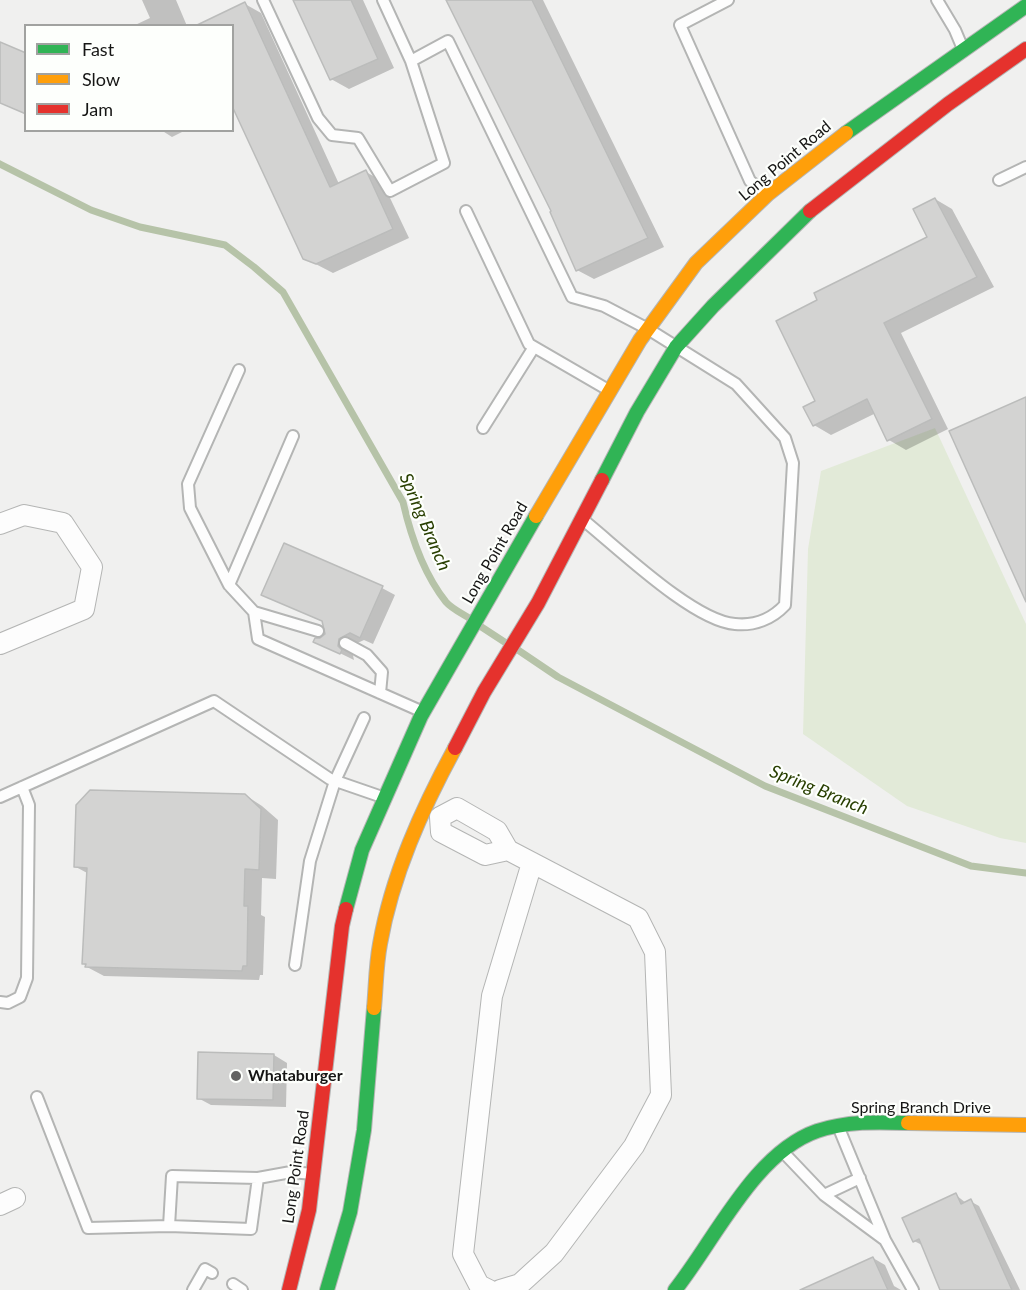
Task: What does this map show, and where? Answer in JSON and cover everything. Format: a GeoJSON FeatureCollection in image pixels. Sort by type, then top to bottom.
{"type":"FeatureCollection","features":[{"type":"Feature","properties":{"kind":"main road"},"geometry":{"type":"LineString","coordinates":[[1006,19],[1014,0]]}},
{"type":"Feature","properties":{"kind":"main road","name":"Long Point Road"},"geometry":{"type":"LineString","coordinates":[[289,1290],[296,1269],[313,1174],[342,926],[362,850],[424,712],[498,580],[648,329],[696,262],[768,194],[870,114],[1026,6]]}},
{"type":"Feature","properties":{"kind":"main road"},"geometry":{"type":"LineString","coordinates":[[327,1290],[350,1212],[364,1130],[380,944],[399,872],[420,808],[484,692],[538,603],[637,412],[676,347],[712,306],[809,212],[948,104],[1026,50]]}},
{"type":"Feature","properties":{"kind":"main road"},"geometry":{"type":"LineString","coordinates":[[385,798],[420,808]]}},
{"type":"Feature","properties":{"kind":"main road","name":"Spring Branch Drive"},"geometry":{"type":"LineString","coordinates":[[675,1290],[771,1161],[808,1135],[862,1122],[1026,1125]]}},
{"type":"Feature","properties":{"kind":"street"},"geometry":{"type":"LineString","coordinates":[[0,524],[24,516],[63,523],[92,567],[84,609],[0,644]]}},
{"type":"Feature","properties":{"kind":"street"},"geometry":{"type":"LineString","coordinates":[[420,808],[441,832],[485,855],[508,850]]}},
{"type":"Feature","properties":{"kind":"street"},"geometry":{"type":"LineString","coordinates":[[420,808],[457,808],[497,831],[508,850],[638,918],[655,952],[661,1095],[634,1146],[554,1253],[520,1284],[500,1290]]}},
{"type":"Feature","properties":{"kind":"street"},"geometry":{"type":"LineString","coordinates":[[489,1290],[479,1285],[463,1254],[492,996],[532,863]]}},
{"type":"Feature","properties":{"kind":"lane"},"geometry":{"type":"LineString","coordinates":[[263,0],[318,117],[332,135],[358,138],[390,191],[444,163],[411,60],[383,0]]}},
{"type":"Feature","properties":{"kind":"lane"},"geometry":{"type":"LineString","coordinates":[[937,0],[955,30],[963,49]]}},
{"type":"Feature","properties":{"kind":"lane"},"geometry":{"type":"LineString","coordinates":[[724,1],[680,25],[750,181],[768,194]]}},
{"type":"Feature","properties":{"kind":"lane"},"geometry":{"type":"LineString","coordinates":[[411,60],[448,40],[572,297],[604,306],[648,329],[736,384],[785,438],[793,463],[785,606],[777,614],[760,622],[735,625],[712,616],[685,602],[581,519]]}},
{"type":"Feature","properties":{"kind":"lane"},"geometry":{"type":"LineString","coordinates":[[999,180],[1026,167]]}},
{"type":"Feature","properties":{"kind":"lane"},"geometry":{"type":"LineString","coordinates":[[466,211],[529,344],[610,392]]}},
{"type":"Feature","properties":{"kind":"lane"},"geometry":{"type":"LineString","coordinates":[[483,428],[534,347]]}},
{"type":"Feature","properties":{"kind":"lane"},"geometry":{"type":"LineString","coordinates":[[239,370],[188,484],[190,508],[229,585],[254,612],[318,631]]}},
{"type":"Feature","properties":{"kind":"lane"},"geometry":{"type":"LineString","coordinates":[[229,585],[293,436]]}},
{"type":"Feature","properties":{"kind":"lane"},"geometry":{"type":"LineString","coordinates":[[254,612],[258,639],[424,712]]}},
{"type":"Feature","properties":{"kind":"lane"},"geometry":{"type":"LineString","coordinates":[[345,643],[368,655],[382,672],[380,693]]}},
{"type":"Feature","properties":{"kind":"lane"},"geometry":{"type":"LineString","coordinates":[[0,797],[214,702],[335,781],[385,798]]}},
{"type":"Feature","properties":{"kind":"lane"},"geometry":{"type":"LineString","coordinates":[[295,965],[310,861],[335,781],[364,718]]}},
{"type":"Feature","properties":{"kind":"lane"},"geometry":{"type":"LineString","coordinates":[[0,1002],[8,1003],[20,997],[27,978],[29,805],[22,787]]}},
{"type":"Feature","properties":{"kind":"lane"},"geometry":{"type":"LineString","coordinates":[[37,1097],[88,1228],[169,1226],[251,1228],[258,1179]]}},
{"type":"Feature","properties":{"kind":"lane"},"geometry":{"type":"LineString","coordinates":[[838,1126],[885,1240],[912,1290]]}},
{"type":"Feature","properties":{"kind":"lane"},"geometry":{"type":"LineString","coordinates":[[784,1153],[824,1195],[885,1240]]}},
{"type":"Feature","properties":{"kind":"lane"},"geometry":{"type":"LineString","coordinates":[[169,1226],[172,1176],[258,1179],[291,1172],[313,1174]]}},
{"type":"Feature","properties":{"kind":"lane"},"geometry":{"type":"LineString","coordinates":[[824,1195],[860,1178]]}},
{"type":"Feature","properties":{"kind":"lane"},"geometry":{"type":"LineString","coordinates":[[194,1290],[205,1269],[212,1273]]}},
{"type":"Feature","properties":{"kind":"green space"},"geometry":{"type":"Polygon","coordinates":[[[935,428],[1026,624],[1026,843],[1000,838],[907,806],[803,734],[808,549],[821,471],[935,428]]]}},
{"type":"Feature","properties":{"kind":"building"},"geometry":{"type":"Polygon","coordinates":[[[293,0],[351,0],[378,59],[330,80],[293,0]]]}},
{"type":"Feature","properties":{"kind":"building"},"geometry":{"type":"Polygon","coordinates":[[[446,0],[532,0],[648,238],[576,271],[551,211],[446,0]]]}},
{"type":"Feature","properties":{"kind":"building"},"geometry":{"type":"Polygon","coordinates":[[[245,2],[330,187],[366,170],[393,229],[316,264],[303,259],[234,110],[234,24],[199,24],[245,2]]]}},
{"type":"Feature","properties":{"kind":"building"},"geometry":{"type":"Polygon","coordinates":[[[0,42],[24,52],[24,113],[0,103],[0,42]]]}},
{"type":"Feature","properties":{"kind":"building"},"geometry":{"type":"Polygon","coordinates":[[[935,198],[977,277],[884,323],[932,419],[887,441],[867,399],[813,426],[803,407],[815,401],[776,321],[817,300],[814,293],[927,237],[913,209],[935,198]]]}},
{"type":"Feature","properties":{"kind":"building"},"geometry":{"type":"Polygon","coordinates":[[[1026,397],[1026,602],[949,431],[1026,397]]]}},
{"type":"Feature","properties":{"kind":"building"},"geometry":{"type":"Polygon","coordinates":[[[284,543],[383,586],[360,638],[350,633],[339,639],[338,646],[342,650],[340,654],[313,642],[315,638],[320,638],[325,634],[322,621],[261,595],[284,543]]]}},
{"type":"Feature","properties":{"kind":"building"},"geometry":{"type":"Polygon","coordinates":[[[90,790],[245,794],[261,809],[259,870],[245,869],[244,906],[248,906],[247,966],[243,966],[242,971],[85,967],[86,964],[82,964],[87,868],[74,867],[76,805],[90,790]]]}},
{"type":"Feature","properties":{"kind":"building","name":"Whataburger"},"geometry":{"type":"Polygon","coordinates":[[[198,1052],[274,1054],[273,1100],[197,1099],[198,1052]]]}},
{"type":"Feature","properties":{"kind":"building"},"geometry":{"type":"Polygon","coordinates":[[[956,1193],[961,1204],[971,1199],[1012,1290],[940,1290],[919,1239],[913,1242],[902,1218],[956,1193]]]}},
{"type":"Feature","properties":{"kind":"building"},"geometry":{"type":"Polygon","coordinates":[[[873,1257],[888,1290],[800,1290],[873,1257]]]}},
{"type":"Feature","properties":{"kind":"waterway","name":"Spring Branch"},"geometry":{"type":"LineString","coordinates":[[0,164],[91,210],[140,227],[225,245],[283,292],[403,502],[424,567],[448,604],[469,618]]}},
{"type":"Feature","properties":{"kind":"waterway","name":"Spring Branch"},"geometry":{"type":"LineString","coordinates":[[480,626],[506,643]]}},
{"type":"Feature","properties":{"kind":"waterway","name":"Spring Branch"},"geometry":{"type":"LineString","coordinates":[[518,650],[558,677],[765,786],[971,866],[1026,873]]}},
{"type":"Feature","properties":{"kind":"traffic: fast"},"geometry":{"type":"LineString","coordinates":[[846,133],[1026,6]]}},
{"type":"Feature","properties":{"kind":"traffic: fast"},"geometry":{"type":"LineString","coordinates":[[602,480],[637,412],[676,347],[713,306],[810,211]]}},
{"type":"Feature","properties":{"kind":"traffic: fast"},"geometry":{"type":"LineString","coordinates":[[346,909],[362,850],[421,716],[536,516]]}},
{"type":"Feature","properties":{"kind":"traffic: fast"},"geometry":{"type":"LineString","coordinates":[[327,1290],[350,1212],[364,1130],[374,1008]]}},
{"type":"Feature","properties":{"kind":"traffic: fast"},"geometry":{"type":"LineString","coordinates":[[675,1290],[737,1200],[774,1158],[794,1142],[817,1131],[840,1125],[873,1122],[908,1123]]}},
{"type":"Feature","properties":{"kind":"traffic: slow"},"geometry":{"type":"LineString","coordinates":[[536,516],[640,340],[696,263],[768,194],[846,133]]}},
{"type":"Feature","properties":{"kind":"traffic: slow"},"geometry":{"type":"LineString","coordinates":[[374,1008],[379,952],[392,893],[420,819],[455,748]]}},
{"type":"Feature","properties":{"kind":"traffic: slow"},"geometry":{"type":"LineString","coordinates":[[908,1123],[1026,1125]]}},
{"type":"Feature","properties":{"kind":"traffic: jam"},"geometry":{"type":"LineString","coordinates":[[810,211],[948,104],[1026,49]]}},
{"type":"Feature","properties":{"kind":"traffic: jam"},"geometry":{"type":"LineString","coordinates":[[455,748],[484,692],[538,603],[602,480]]}},
{"type":"Feature","properties":{"kind":"traffic: jam"},"geometry":{"type":"LineString","coordinates":[[289,1290],[309,1210],[342,926],[346,909]]}},
{"type":"Feature","properties":{"kind":"place","name":"Whataburger"},"geometry":{"type":"Point","coordinates":[236,1076]}}]}
